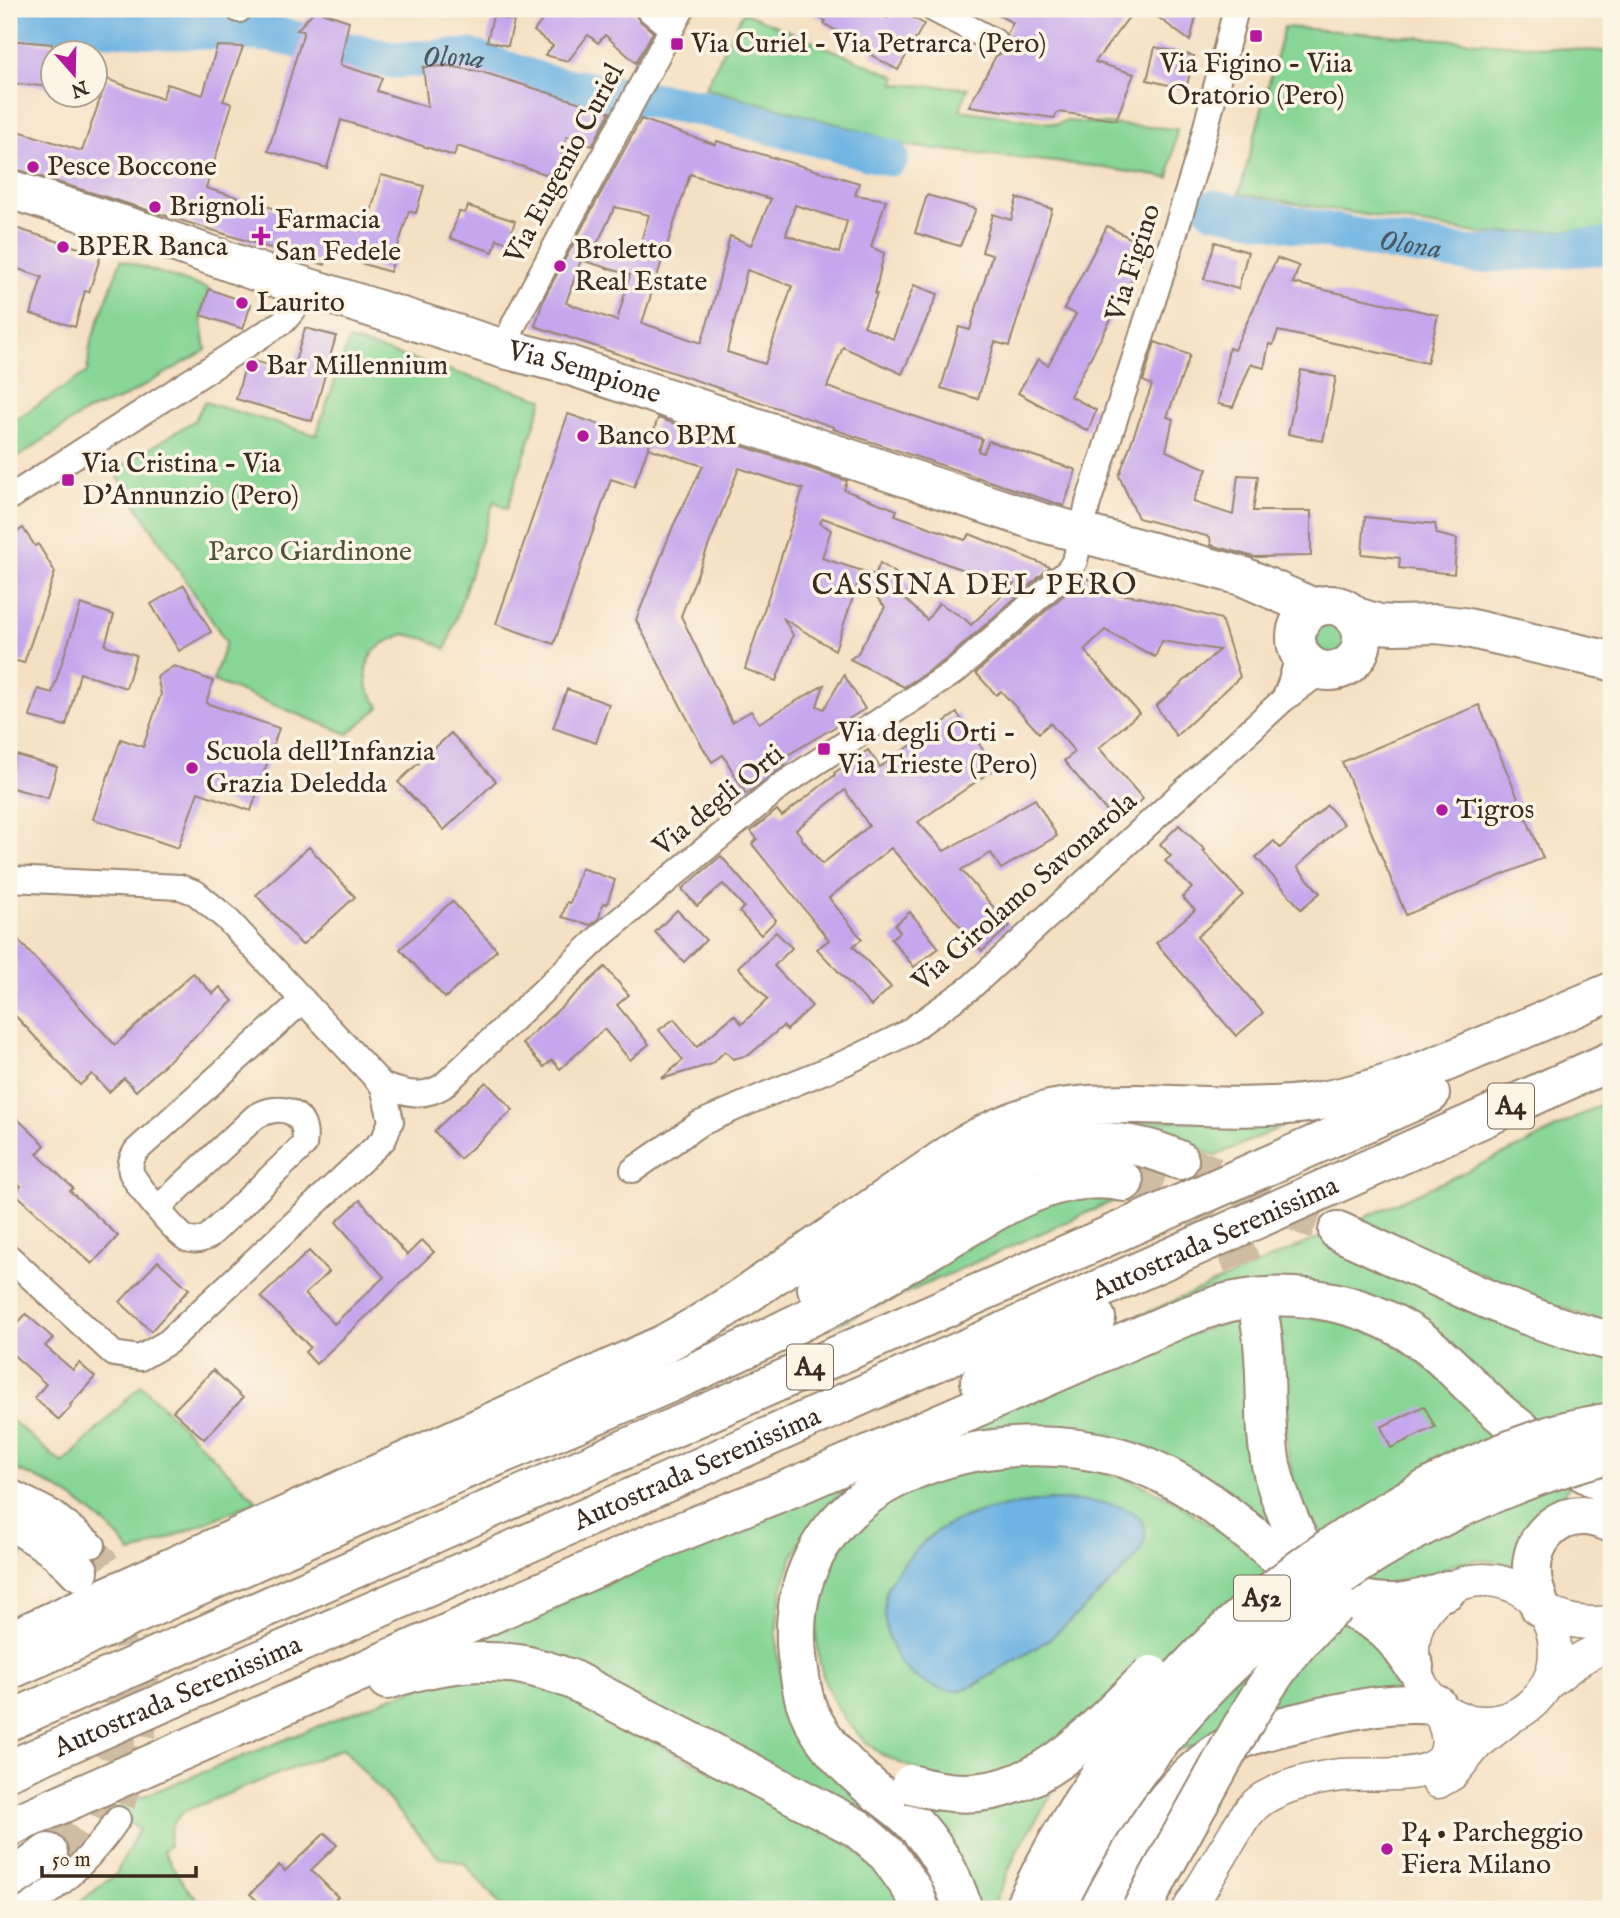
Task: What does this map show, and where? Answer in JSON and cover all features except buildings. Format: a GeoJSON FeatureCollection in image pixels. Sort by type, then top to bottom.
{"type":"FeatureCollection","features":[{"type":"Feature","properties":{"kind":"main road","name":"Via Sempione"},"geometry":{"type":"LineString","coordinates":[[9,188],[258,272],[504,349],[565,364],[1040,522],[1242,576],[1308,641]]}},
{"type":"Feature","properties":{"kind":"main road"},"geometry":{"type":"LineString","coordinates":[[1357,655],[1362,635],[1359,625],[1345,609],[1324,605],[1308,641],[1333,671],[1342,668],[1357,655],[1391,639],[1436,624]]}},
{"type":"Feature","properties":{"kind":"main road"},"geometry":{"type":"LineString","coordinates":[[1353,616],[1379,624],[1462,627],[1611,661]]}},
{"type":"Feature","properties":{"kind":"main road","name":"A4"},"geometry":{"type":"LineString","coordinates":[[444,1461],[698,1325],[964,1145],[992,1129],[1045,1111],[1075,1106],[1275,1106],[1346,1096],[1415,1075],[1611,992]]}},
{"type":"Feature","properties":{"kind":"main road","name":"Autostrada Serenissima"},"geometry":{"type":"LineString","coordinates":[[9,1721],[1611,1014]]}},
{"type":"Feature","properties":{"kind":"main road","name":"Autostrada Serenissima"},"geometry":{"type":"LineString","coordinates":[[9,1770],[1016,1329],[1611,1061]]}},
{"type":"Feature","properties":{"kind":"main road"},"geometry":{"type":"LineString","coordinates":[[9,1641],[682,1366],[808,1294],[991,1172],[1027,1155],[1072,1144],[1114,1143],[1158,1151],[1179,1160]]}},
{"type":"Feature","properties":{"kind":"main road"},"geometry":{"type":"LineString","coordinates":[[652,1543],[914,1418],[1096,1318],[1197,1270],[1410,1151]]}},
{"type":"Feature","properties":{"kind":"main road"},"geometry":{"type":"LineString","coordinates":[[9,1670],[444,1461],[652,1391],[747,1349],[855,1294],[1023,1196],[1075,1181],[1094,1179],[1124,1182]]}},
{"type":"Feature","properties":{"kind":"main road"},"geometry":{"type":"LineString","coordinates":[[1338,1231],[1524,1314],[1611,1341]]}},
{"type":"Feature","properties":{"kind":"main road"},"geometry":{"type":"LineString","coordinates":[[9,1827],[652,1543],[796,1486],[1180,1319],[1232,1302],[1284,1296],[1310,1298],[1364,1311],[1408,1332],[1449,1364],[1500,1413],[1553,1454],[1611,1486]]}},
{"type":"Feature","properties":{"kind":"main road"},"geometry":{"type":"LineString","coordinates":[[1260,1320],[1264,1340],[1268,1440],[1274,1480],[1296,1534],[1309,1556],[1325,1576],[1346,1595]]}},
{"type":"Feature","properties":{"kind":"main road","name":"A52"},"geometry":{"type":"LineString","coordinates":[[1023,1909],[1056,1843],[1106,1764],[1139,1721],[1199,1654],[1280,1583],[1331,1545],[1420,1491],[1492,1457],[1551,1435],[1611,1422]]}},
{"type":"Feature","properties":{"kind":"main road"},"geometry":{"type":"LineString","coordinates":[[963,1909],[937,1854],[909,1818],[889,1775],[860,1755],[832,1726],[811,1690],[797,1655],[797,1615],[801,1592],[816,1553],[839,1520],[859,1501],[884,1485],[939,1460],[1015,1446],[1066,1447],[1120,1457],[1144,1466],[1198,1494],[1290,1566],[1328,1601],[1362,1614],[1383,1627],[1396,1639],[1414,1666]]}},
{"type":"Feature","properties":{"kind":"main road"},"geometry":{"type":"LineString","coordinates":[[1142,1909],[1261,1694],[1299,1641],[1325,1615],[1382,1570],[1431,1541],[1611,1455]]}},
{"type":"Feature","properties":{"kind":"main road","name":"A52"},"geometry":{"type":"LineString","coordinates":[[1055,1909],[1105,1819],[1158,1745],[1218,1678],[1268,1631],[1338,1577],[1435,1519],[1539,1475],[1611,1455]]}},
{"type":"Feature","properties":{"kind":"main road"},"geometry":{"type":"LineString","coordinates":[[899,1792],[993,1791],[1038,1774],[1083,1739],[1224,1604],[1340,1516],[1415,1482],[1492,1457]]}},
{"type":"Feature","properties":{"kind":"main road"},"geometry":{"type":"LineString","coordinates":[[1540,1607],[1532,1576],[1533,1555],[1542,1536],[1558,1523],[1576,1517],[1595,1517],[1611,1523]]}},
{"type":"Feature","properties":{"kind":"main road"},"geometry":{"type":"LineString","coordinates":[[9,1520],[66,1557],[86,1558]]}},
{"type":"Feature","properties":{"kind":"main road"},"geometry":{"type":"LineString","coordinates":[[1290,1566],[1363,1601],[1411,1602],[1447,1590]]}},
{"type":"Feature","properties":{"kind":"main road"},"geometry":{"type":"LineString","coordinates":[[51,1808],[235,1744],[400,1676],[463,1663],[519,1664],[553,1673],[597,1691],[857,1828],[888,1855],[914,1892],[920,1909]]}},
{"type":"Feature","properties":{"kind":"main road"},"geometry":{"type":"LineString","coordinates":[[1099,1909],[1137,1842],[1164,1804],[1189,1777],[1221,1751],[1267,1730],[1349,1711],[1410,1702],[1437,1705]]}},
{"type":"Feature","properties":{"kind":"main road"},"geometry":{"type":"LineString","coordinates":[[9,1880],[48,1853]]}},
{"type":"Feature","properties":{"kind":"street"},"geometry":{"type":"LineString","coordinates":[[648,9],[676,18]]}},
{"type":"Feature","properties":{"kind":"street"},"geometry":{"type":"LineString","coordinates":[[933,9],[994,41]]}},
{"type":"Feature","properties":{"kind":"street","name":"Via Figino"},"geometry":{"type":"LineString","coordinates":[[1081,533],[1088,503],[1199,154],[1236,9]]}},
{"type":"Feature","properties":{"kind":"street","name":"Via Eugenio Curiel"},"geometry":{"type":"LineString","coordinates":[[504,349],[676,18]]}},
{"type":"Feature","properties":{"kind":"street"},"geometry":{"type":"LineString","coordinates":[[9,498],[284,321],[295,308],[306,285]]}},
{"type":"Feature","properties":{"kind":"street","name":"Via degli Orti"},"geometry":{"type":"LineString","coordinates":[[383,1086],[416,1095],[434,1092],[443,1086],[603,934],[782,785],[943,681],[970,659],[1068,571],[1075,561],[1081,533]]}},
{"type":"Feature","properties":{"kind":"street","name":"Via Girolamo Savonarola"},"geometry":{"type":"LineString","coordinates":[[633,1170],[699,1124],[847,1062],[905,1034],[970,988],[1284,699],[1308,641]]}},
{"type":"Feature","properties":{"kind":"street"},"geometry":{"type":"LineString","coordinates":[[9,879],[180,887],[202,898],[226,918],[383,1086],[391,1121],[384,1139],[168,1342],[140,1358],[114,1353],[9,1256]]}},
{"type":"Feature","properties":{"kind":"street"},"geometry":{"type":"LineString","coordinates":[[158,1208],[264,1111],[286,1109],[298,1117],[306,1138],[304,1145],[208,1237],[197,1241],[180,1235],[134,1179],[130,1169],[136,1151],[303,1000]]}},
{"type":"Feature","properties":{"kind":"street"},"geometry":{"type":"LineString","coordinates":[[9,1490],[53,1513],[86,1558]]}},
{"type":"Feature","properties":{"kind":"street"},"geometry":{"type":"LineString","coordinates":[[1513,1716],[1498,1721],[1480,1722],[1450,1714],[1437,1705],[1424,1688],[1414,1666],[1413,1642],[1420,1620],[1427,1609],[1447,1590],[1471,1581],[1496,1582],[1517,1589],[1554,1616],[1567,1621],[1611,1622]]}},
{"type":"Feature","properties":{"kind":"street"},"geometry":{"type":"LineString","coordinates":[[1189,1909],[1245,1817],[1260,1800],[1273,1793],[1343,1774],[1375,1776],[1413,1785],[1433,1784],[1452,1773],[1478,1744],[1525,1709],[1547,1684],[1552,1671],[1555,1647],[1547,1618],[1540,1607]]}},
{"type":"Feature","properties":{"kind":"street"},"geometry":{"type":"LineString","coordinates":[[1547,1684],[1580,1659],[1611,1643]]}},
{"type":"Feature","properties":{"kind":"street"},"geometry":{"type":"LineString","coordinates":[[1375,1776],[1420,1771],[1441,1760],[1447,1748],[1447,1739],[1437,1705]]}},
{"type":"Feature","properties":{"kind":"street"},"geometry":{"type":"LineString","coordinates":[[25,1909],[65,1880],[86,1860],[118,1819]]}},
{"type":"Feature","properties":{"kind":"green space"},"geometry":{"type":"Polygon","coordinates":[[[743,12],[897,77],[894,84],[968,88],[960,110],[1057,124],[1065,121],[1177,129],[1169,178],[1092,166],[908,146],[705,88],[743,12]]]}},
{"type":"Feature","properties":{"kind":"green space"},"geometry":{"type":"Polygon","coordinates":[[[1284,27],[1611,52],[1611,229],[1482,234],[1239,194],[1284,27]]]}},
{"type":"Feature","properties":{"kind":"green space"},"geometry":{"type":"Polygon","coordinates":[[[121,260],[209,289],[201,315],[206,350],[121,399],[87,411],[9,463],[9,424],[87,372],[91,342],[121,260]]]}},
{"type":"Feature","properties":{"kind":"green space","name":"Parco Giardinone"},"geometry":{"type":"Polygon","coordinates":[[[349,340],[543,399],[507,509],[494,501],[446,649],[427,639],[404,634],[384,643],[373,652],[366,668],[368,689],[380,707],[348,734],[213,681],[226,642],[114,471],[195,420],[204,402],[316,435],[349,340]]]}},
{"type":"Feature","properties":{"kind":"green space"},"geometry":{"type":"Polygon","coordinates":[[[1332,622],[1344,626],[1348,638],[1344,650],[1332,654],[1320,650],[1316,638],[1320,626],[1332,622]]]}},
{"type":"Feature","properties":{"kind":"green space"},"geometry":{"type":"Polygon","coordinates":[[[1611,1099],[1611,1323],[1540,1300],[1359,1220],[1528,1143],[1611,1099]]]}},
{"type":"Feature","properties":{"kind":"green space"},"geometry":{"type":"Polygon","coordinates":[[[1127,1120],[1290,1123],[1215,1156],[1178,1139],[1127,1126],[1127,1120]]]}},
{"type":"Feature","properties":{"kind":"green space"},"geometry":{"type":"Polygon","coordinates":[[[1060,1196],[1118,1199],[762,1357],[1060,1196]]]}},
{"type":"Feature","properties":{"kind":"green space"},"geometry":{"type":"Polygon","coordinates":[[[1320,1237],[1521,1328],[1611,1354],[1611,1472],[1346,1295],[1057,1352],[1320,1237]]]}},
{"type":"Feature","properties":{"kind":"green space"},"geometry":{"type":"Polygon","coordinates":[[[1278,1314],[1338,1321],[1387,1338],[1573,1481],[1550,1512],[1518,1567],[1479,1560],[1457,1563],[1421,1580],[1374,1588],[1326,1555],[1294,1485],[1287,1450],[1283,1355],[1278,1314]]]}},
{"type":"Feature","properties":{"kind":"green space"},"geometry":{"type":"Polygon","coordinates":[[[1245,1315],[1275,1535],[1112,1436],[1031,1426],[987,1431],[940,1442],[865,1476],[843,1491],[825,1510],[808,1530],[793,1556],[784,1582],[776,1634],[778,1660],[792,1712],[920,1856],[944,1909],[930,1909],[907,1863],[465,1646],[1109,1363],[1245,1315]]]}},
{"type":"Feature","properties":{"kind":"green space"},"geometry":{"type":"Polygon","coordinates":[[[141,1385],[257,1501],[132,1554],[111,1529],[70,1497],[9,1467],[9,1418],[63,1464],[141,1385]]]}},
{"type":"Feature","properties":{"kind":"green space"},"geometry":{"type":"Polygon","coordinates":[[[1064,1464],[1133,1481],[1168,1497],[1203,1520],[1348,1620],[1396,1663],[1401,1691],[1212,1743],[1067,1770],[1017,1851],[992,1909],[974,1909],[906,1798],[918,1769],[887,1757],[867,1743],[843,1716],[831,1694],[817,1648],[820,1600],[827,1576],[855,1529],[880,1508],[908,1492],[939,1479],[985,1467],[1064,1464]],[[1050,1500],[1011,1505],[972,1515],[947,1525],[924,1541],[960,1690],[977,1684],[1048,1640],[1108,1586],[1050,1500]]]}},
{"type":"Feature","properties":{"kind":"green space"},"geometry":{"type":"Polygon","coordinates":[[[9,1540],[26,1548],[9,1574],[9,1540]]]}},
{"type":"Feature","properties":{"kind":"green space"},"geometry":{"type":"Polygon","coordinates":[[[485,1678],[538,1682],[836,1836],[864,1857],[891,1884],[907,1909],[504,1909],[464,1863],[439,1857],[343,1748],[185,1811],[176,1819],[169,1846],[163,1851],[185,1886],[207,1909],[71,1909],[116,1874],[139,1829],[108,1810],[392,1697],[439,1682],[485,1678]]]}},
{"type":"Feature","properties":{"kind":"water"},"geometry":{"type":"Polygon","coordinates":[[[1050,1500],[1115,1505],[1138,1516],[1144,1525],[1145,1533],[1138,1555],[1050,1638],[980,1682],[964,1689],[949,1690],[931,1686],[914,1676],[896,1656],[885,1621],[886,1592],[897,1571],[926,1540],[960,1519],[1011,1505],[1050,1500]]]}},
{"type":"Feature","properties":{"kind":"waterway","name":"Olona"},"geometry":{"type":"LineString","coordinates":[[9,20],[168,31],[270,34],[392,60],[470,57],[546,83],[707,109],[890,158]]}},
{"type":"Feature","properties":{"kind":"waterway","name":"Olona"},"geometry":{"type":"LineString","coordinates":[[1213,208],[1380,241],[1473,255],[1611,246]]}},
{"type":"Feature","properties":{"kind":"tunnel"},"geometry":{"type":"LineString","coordinates":[[1179,1160],[1338,1231]]}},
{"type":"Feature","properties":{"kind":"tunnel"},"geometry":{"type":"LineString","coordinates":[[1124,1182],[1154,1189],[1179,1199],[1218,1226],[1243,1265],[1260,1320]]}},
{"type":"Feature","properties":{"kind":"tunnel"},"geometry":{"type":"LineString","coordinates":[[93,1545],[110,1566],[130,1604],[143,1646],[148,1688],[144,1731],[118,1819]]}},
{"type":"Feature","properties":{"kind":"tunnel"},"geometry":{"type":"LineString","coordinates":[[48,1853],[72,1833],[90,1810],[111,1759],[117,1736],[121,1712],[120,1664],[107,1618],[96,1596]]}},
{"type":"Feature","properties":{"kind":"place","name":"Via Figino - Viia Oratorio (Pero)"},"geometry":{"type":"Point","coordinates":[1256,36]}},
{"type":"Feature","properties":{"kind":"place","name":"Via Curiel - Via Petrarca (Pero)"},"geometry":{"type":"Point","coordinates":[677,44]}},
{"type":"Feature","properties":{"kind":"place","name":"Pesce Boccone"},"geometry":{"type":"Point","coordinates":[33,167]}},
{"type":"Feature","properties":{"kind":"place","name":"Brignoli"},"geometry":{"type":"Point","coordinates":[155,207]}},
{"type":"Feature","properties":{"kind":"place","name":"Farmacia San Fedele"},"geometry":{"type":"Point","coordinates":[261,236]}},
{"type":"Feature","properties":{"kind":"place","name":"BPER Banca"},"geometry":{"type":"Point","coordinates":[63,247]}},
{"type":"Feature","properties":{"kind":"place","name":"Broletto Real Estate"},"geometry":{"type":"Point","coordinates":[560,266]}},
{"type":"Feature","properties":{"kind":"place","name":"Laurito"},"geometry":{"type":"Point","coordinates":[242,303]}},
{"type":"Feature","properties":{"kind":"place","name":"Bar Millennium"},"geometry":{"type":"Point","coordinates":[252,366]}},
{"type":"Feature","properties":{"kind":"place","name":"Banco BPM"},"geometry":{"type":"Point","coordinates":[583,436]}},
{"type":"Feature","properties":{"kind":"place","name":"Via Cristina - Via D'Annunzio (Pero)"},"geometry":{"type":"Point","coordinates":[68,480]}},
{"type":"Feature","properties":{"kind":"place","name":"Via degli Orti - Via Trieste (Pero)"},"geometry":{"type":"Point","coordinates":[824,749]}},
{"type":"Feature","properties":{"kind":"place","name":"Scuola dell'Infanzia Grazia Deledda"},"geometry":{"type":"Point","coordinates":[192,768]}},
{"type":"Feature","properties":{"kind":"place","name":"Tigros"},"geometry":{"type":"Point","coordinates":[1442,810]}},
{"type":"Feature","properties":{"kind":"place","name":"P4 • Parcheggio Fiera Milano"},"geometry":{"type":"Point","coordinates":[1387,1849]}},
{"type":"Feature","properties":{"kind":"district","name":"CASSINA DEL PERO"},"geometry":{"type":"Point","coordinates":[975,586]}}]}
